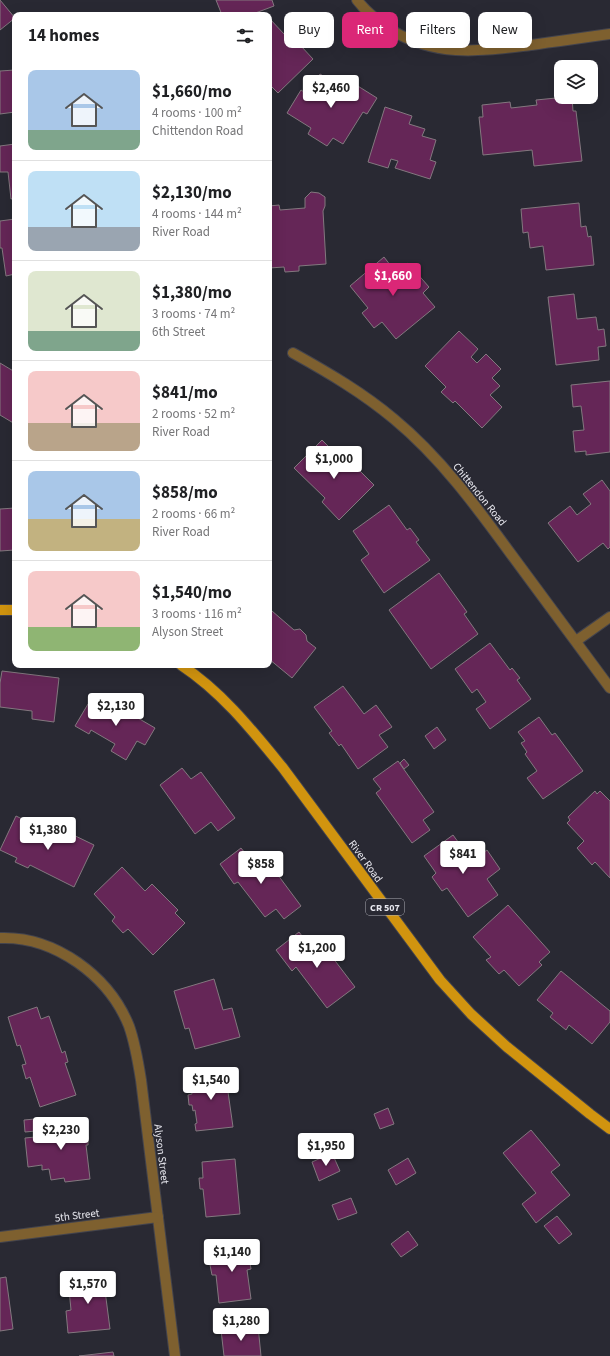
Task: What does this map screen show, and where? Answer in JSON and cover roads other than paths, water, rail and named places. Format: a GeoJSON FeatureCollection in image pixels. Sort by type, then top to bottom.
{"type":"FeatureCollection","features":[{"type":"Feature","properties":{"kind":"main road"},"geometry":{"type":"LineString","coordinates":[[0,610],[12,610]]}},
{"type":"Feature","properties":{"kind":"main road","name":"River Road"},"geometry":{"type":"LineString","coordinates":[[186,668],[199,677],[230,705],[258,737],[283,768],[440,980],[471,1014],[507,1046],[610,1129]]}},
{"type":"Feature","properties":{"kind":"street"},"geometry":{"type":"LineString","coordinates":[[357,0],[381,23],[406,39],[432,47],[457,51],[484,51],[610,34]]}},
{"type":"Feature","properties":{"kind":"street","name":"Chittendon Road"},"geometry":{"type":"LineString","coordinates":[[293,353],[328,372],[362,394],[396,420],[426,448],[479,510],[610,688]]}},
{"type":"Feature","properties":{"kind":"street"},"geometry":{"type":"LineString","coordinates":[[576,641],[610,617]]}},
{"type":"Feature","properties":{"kind":"street","name":"Alyson Street"},"geometry":{"type":"LineString","coordinates":[[0,938],[37,943],[62,953],[87,969],[117,1003],[128,1026],[137,1052],[175,1356]]}},
{"type":"Feature","properties":{"kind":"street","name":"5th Street"},"geometry":{"type":"LineString","coordinates":[[0,1237],[158,1217]]}}]}
